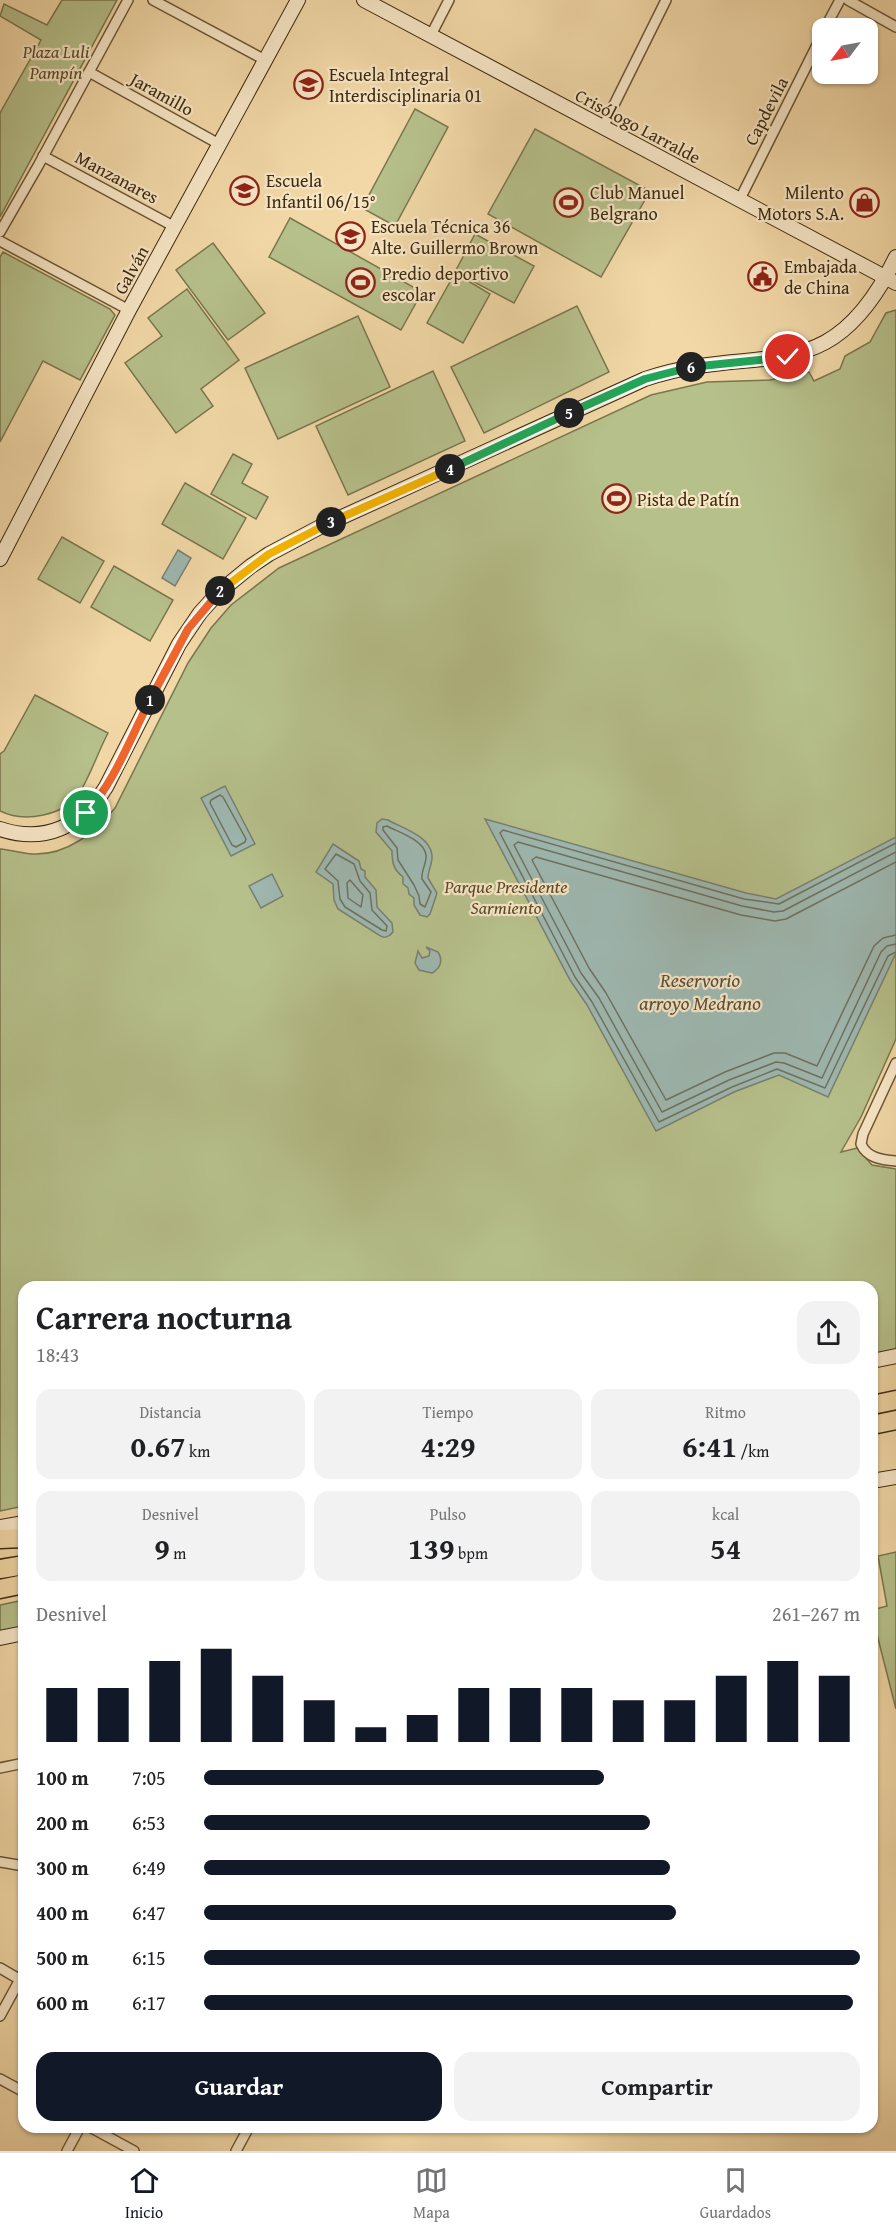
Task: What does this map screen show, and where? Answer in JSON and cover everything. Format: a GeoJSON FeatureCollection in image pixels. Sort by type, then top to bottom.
{"type":"FeatureCollection","features":[{"type":"Feature","properties":{"kind":"highway"},"geometry":{"type":"LineString","coordinates":[[878,1404],[896,1400]]}},
{"type":"Feature","properties":{"kind":"highway"},"geometry":{"type":"LineString","coordinates":[[878,1424],[896,1420]]}},
{"type":"Feature","properties":{"kind":"highway"},"geometry":{"type":"LineString","coordinates":[[0,1539],[18,1538]]}},
{"type":"Feature","properties":{"kind":"highway"},"geometry":{"type":"LineString","coordinates":[[0,1569],[18,1566]]}},
{"type":"Feature","properties":{"kind":"street"},"geometry":{"type":"LineString","coordinates":[[0,232],[128,0]]}},
{"type":"Feature","properties":{"kind":"street"},"geometry":{"type":"LineString","coordinates":[[153,0],[265,60]]}},
{"type":"Feature","properties":{"kind":"street","name":"Galván"},"geometry":{"type":"LineString","coordinates":[[0,559],[129,310],[298,0]]}},
{"type":"Feature","properties":{"kind":"street","name":"Crisólogo Larralde"},"geometry":{"type":"LineString","coordinates":[[364,0],[891,280]]}},
{"type":"Feature","properties":{"kind":"street"},"geometry":{"type":"LineString","coordinates":[[431,35],[449,0]]}},
{"type":"Feature","properties":{"kind":"street"},"geometry":{"type":"LineString","coordinates":[[603,127],[666,0]]}},
{"type":"Feature","properties":{"kind":"street"},"geometry":{"type":"LineString","coordinates":[[830,18],[840,0]]}},
{"type":"Feature","properties":{"kind":"street"},"geometry":{"type":"LineString","coordinates":[[848,0],[896,27]]}},
{"type":"Feature","properties":{"kind":"street","name":"Capdevila"},"geometry":{"type":"LineString","coordinates":[[739,201],[812,55]]}},
{"type":"Feature","properties":{"kind":"street","name":"Jaramillo"},"geometry":{"type":"LineString","coordinates":[[89,72],[219,144]]}},
{"type":"Feature","properties":{"kind":"street","name":"Manzanares"},"geometry":{"type":"LineString","coordinates":[[43,156],[175,227]]}},
{"type":"Feature","properties":{"kind":"street"},"geometry":{"type":"LineString","coordinates":[[0,241],[129,310]]}},
{"type":"Feature","properties":{"kind":"street"},"geometry":{"type":"LineString","coordinates":[[0,829],[21,835],[40,835],[57,830],[86,813],[106,787],[188,629],[218,593],[269,554],[324,525],[645,379],[684,368],[788,357],[813,349],[838,335],[859,317],[891,280],[896,257]]}},
{"type":"Feature","properties":{"kind":"street"},"geometry":{"type":"LineString","coordinates":[[895,1067],[863,1134],[861,1144],[868,1154],[884,1160],[896,1161]]}},
{"type":"Feature","properties":{"kind":"street"},"geometry":{"type":"LineString","coordinates":[[878,1359],[896,1356]]}},
{"type":"Feature","properties":{"kind":"street"},"geometry":{"type":"LineString","coordinates":[[878,1480],[896,1477]]}},
{"type":"Feature","properties":{"kind":"street"},"geometry":{"type":"LineString","coordinates":[[0,1527],[18,1524]]}},
{"type":"Feature","properties":{"kind":"street"},"geometry":{"type":"LineString","coordinates":[[0,1638],[18,1634]]}},
{"type":"Feature","properties":{"kind":"street"},"geometry":{"type":"LineString","coordinates":[[0,1768],[18,1764]]}},
{"type":"Feature","properties":{"kind":"street"},"geometry":{"type":"LineString","coordinates":[[0,1862],[18,1865]]}},
{"type":"Feature","properties":{"kind":"street"},"geometry":{"type":"LineString","coordinates":[[0,1968],[18,1976]]}},
{"type":"Feature","properties":{"kind":"street"},"geometry":{"type":"LineString","coordinates":[[0,2016],[18,1985]]}},
{"type":"Feature","properties":{"kind":"street"},"geometry":{"type":"LineString","coordinates":[[0,2079],[18,2089]]}},
{"type":"Feature","properties":{"kind":"street"},"geometry":{"type":"LineString","coordinates":[[67,2151],[77,2133]]}},
{"type":"Feature","properties":{"kind":"street"},"geometry":{"type":"LineString","coordinates":[[101,2133],[134,2151]]}},
{"type":"Feature","properties":{"kind":"street"},"geometry":{"type":"LineString","coordinates":[[236,2151],[246,2133]]}},
{"type":"Feature","properties":{"kind":"green space","name":"Plaza Luli Pampín"},"geometry":{"type":"Polygon","coordinates":[[[62,0],[117,0],[0,217],[0,113],[41,40],[0,16],[4,4],[47,25],[62,0]]]}},
{"type":"Feature","properties":{"kind":"green space"},"geometry":{"type":"Polygon","coordinates":[[[415,109],[448,127],[395,226],[362,208],[415,109]]]}},
{"type":"Feature","properties":{"kind":"green space","name":"Club Manuel Belgrano"},"geometry":{"type":"Polygon","coordinates":[[[535,129],[650,191],[601,277],[488,214],[535,129]]]}},
{"type":"Feature","properties":{"kind":"green space","name":"Predio deportivo escolar"},"geometry":{"type":"Polygon","coordinates":[[[290,218],[422,292],[401,330],[269,257],[290,218]]]}},
{"type":"Feature","properties":{"kind":"green space"},"geometry":{"type":"Polygon","coordinates":[[[475,234],[534,266],[514,303],[455,272],[475,234]]]}},
{"type":"Feature","properties":{"kind":"green space"},"geometry":{"type":"Polygon","coordinates":[[[213,243],[265,313],[228,340],[176,270],[213,243]]]}},
{"type":"Feature","properties":{"kind":"green space"},"geometry":{"type":"Polygon","coordinates":[[[3,252],[110,309],[115,315],[80,380],[43,361],[0,442],[0,257],[3,252]]]}},
{"type":"Feature","properties":{"kind":"green space"},"geometry":{"type":"Polygon","coordinates":[[[455,273],[490,294],[463,343],[427,323],[455,273]]]}},
{"type":"Feature","properties":{"kind":"green space"},"geometry":{"type":"Polygon","coordinates":[[[187,289],[239,360],[201,389],[213,406],[176,433],[125,363],[162,336],[148,318],[187,289]]]}},
{"type":"Feature","properties":{"kind":"green space"},"geometry":{"type":"Polygon","coordinates":[[[577,306],[609,372],[484,433],[451,367],[577,306]]]}},
{"type":"Feature","properties":{"kind":"green space","name":"Parque Presidente Sarmiento"},"geometry":{"type":"Polygon","coordinates":[[[896,310],[896,1039],[861,1117],[841,1152],[857,1148],[872,1165],[896,1169],[896,1350],[878,1354],[878,1281],[18,1281],[18,1507],[0,1511],[0,849],[45,854],[68,847],[99,826],[115,808],[188,663],[211,628],[231,605],[279,568],[651,395],[707,382],[770,380],[809,372],[814,381],[840,369],[845,356],[870,342],[886,313],[896,310]]]}},
{"type":"Feature","properties":{"kind":"green space"},"geometry":{"type":"Polygon","coordinates":[[[358,316],[390,387],[278,439],[245,368],[358,316]]]}},
{"type":"Feature","properties":{"kind":"green space"},"geometry":{"type":"Polygon","coordinates":[[[433,371],[465,441],[348,495],[316,426],[433,371]]]}},
{"type":"Feature","properties":{"kind":"green space"},"geometry":{"type":"Polygon","coordinates":[[[233,454],[252,464],[242,483],[268,497],[256,519],[211,494],[233,454]]]}},
{"type":"Feature","properties":{"kind":"green space"},"geometry":{"type":"Polygon","coordinates":[[[185,483],[246,518],[223,559],[162,524],[185,483]]]}},
{"type":"Feature","properties":{"kind":"green space"},"geometry":{"type":"Polygon","coordinates":[[[62,537],[104,561],[80,603],[38,579],[62,537]]]}},
{"type":"Feature","properties":{"kind":"green space"},"geometry":{"type":"Polygon","coordinates":[[[114,566],[173,600],[150,641],[91,607],[114,566]]]}},
{"type":"Feature","properties":{"kind":"green space"},"geometry":{"type":"Polygon","coordinates":[[[35,695],[108,733],[80,792],[65,807],[32,817],[10,815],[0,811],[0,754],[4,751],[35,695]]]}},
{"type":"Feature","properties":{"kind":"green space"},"geometry":{"type":"Polygon","coordinates":[[[896,1552],[896,1709],[878,1638],[878,1608],[887,1606],[878,1556],[896,1552]]]}},
{"type":"Feature","properties":{"kind":"green space"},"geometry":{"type":"Polygon","coordinates":[[[18,1601],[18,1630],[0,1634],[0,1605],[18,1601]]]}},
{"type":"Feature","properties":{"kind":"water"},"geometry":{"type":"Polygon","coordinates":[[[178,550],[191,558],[175,586],[162,578],[178,550]]]}},
{"type":"Feature","properties":{"kind":"water"},"geometry":{"type":"Polygon","coordinates":[[[225,786],[255,844],[231,856],[201,798],[225,786]]]}},
{"type":"Feature","properties":{"kind":"water"},"geometry":{"type":"Polygon","coordinates":[[[382,819],[415,833],[430,848],[432,858],[428,878],[437,893],[427,917],[420,915],[414,905],[414,898],[409,894],[408,888],[403,884],[403,877],[394,865],[392,851],[376,832],[377,823],[382,819]]]}},
{"type":"Feature","properties":{"kind":"water","name":"Reservorio arroyo Medrano"},"geometry":{"type":"Polygon","coordinates":[[[485,819],[746,893],[776,899],[896,837],[896,953],[828,1097],[779,1075],[734,1092],[656,1131],[587,1005],[570,980],[485,819]]]}},
{"type":"Feature","properties":{"kind":"water"},"geometry":{"type":"Polygon","coordinates":[[[333,844],[359,861],[361,869],[365,871],[365,877],[376,890],[377,907],[392,923],[393,932],[388,936],[381,936],[338,909],[334,900],[333,884],[316,872],[333,844]]]}},
{"type":"Feature","properties":{"kind":"water"},"geometry":{"type":"Polygon","coordinates":[[[272,874],[283,896],[261,908],[249,886],[272,874]]]}},
{"type":"Feature","properties":{"kind":"water"},"geometry":{"type":"Polygon","coordinates":[[[426,947],[438,952],[440,958],[439,966],[432,973],[419,970],[415,963],[418,951],[422,958],[429,956],[430,951],[426,947]]]}},
{"type":"Feature","properties":{"kind":"place","name":"Escuela Integral Interdisciplinaria 01"},"geometry":{"type":"Point","coordinates":[308,84]}},
{"type":"Feature","properties":{"kind":"place","name":"Escuela Infantil 06/15°"},"geometry":{"type":"Point","coordinates":[245,190]}},
{"type":"Feature","properties":{"kind":"place","name":"Club Manuel Belgrano"},"geometry":{"type":"Point","coordinates":[569,202]}},
{"type":"Feature","properties":{"kind":"place","name":"Milento Motors S.A."},"geometry":{"type":"Point","coordinates":[865,202]}},
{"type":"Feature","properties":{"kind":"place","name":"Escuela Técnica 36 Alte. Guillermo Brown"},"geometry":{"type":"Point","coordinates":[350,236]}},
{"type":"Feature","properties":{"kind":"place","name":"Embajada de China"},"geometry":{"type":"Point","coordinates":[763,276]}},
{"type":"Feature","properties":{"kind":"place","name":"Predio deportivo escolar"},"geometry":{"type":"Point","coordinates":[361,283]}},
{"type":"Feature","properties":{"kind":"place","name":"Pista de Patín"},"geometry":{"type":"Point","coordinates":[616,499]}},
{"type":"Feature","properties":{"kind":"route"},"geometry":{"type":"LineString","coordinates":[[86,813],[106,787],[188,629],[218,593],[269,554],[324,525],[645,379],[702,365],[788,357]]}}]}
